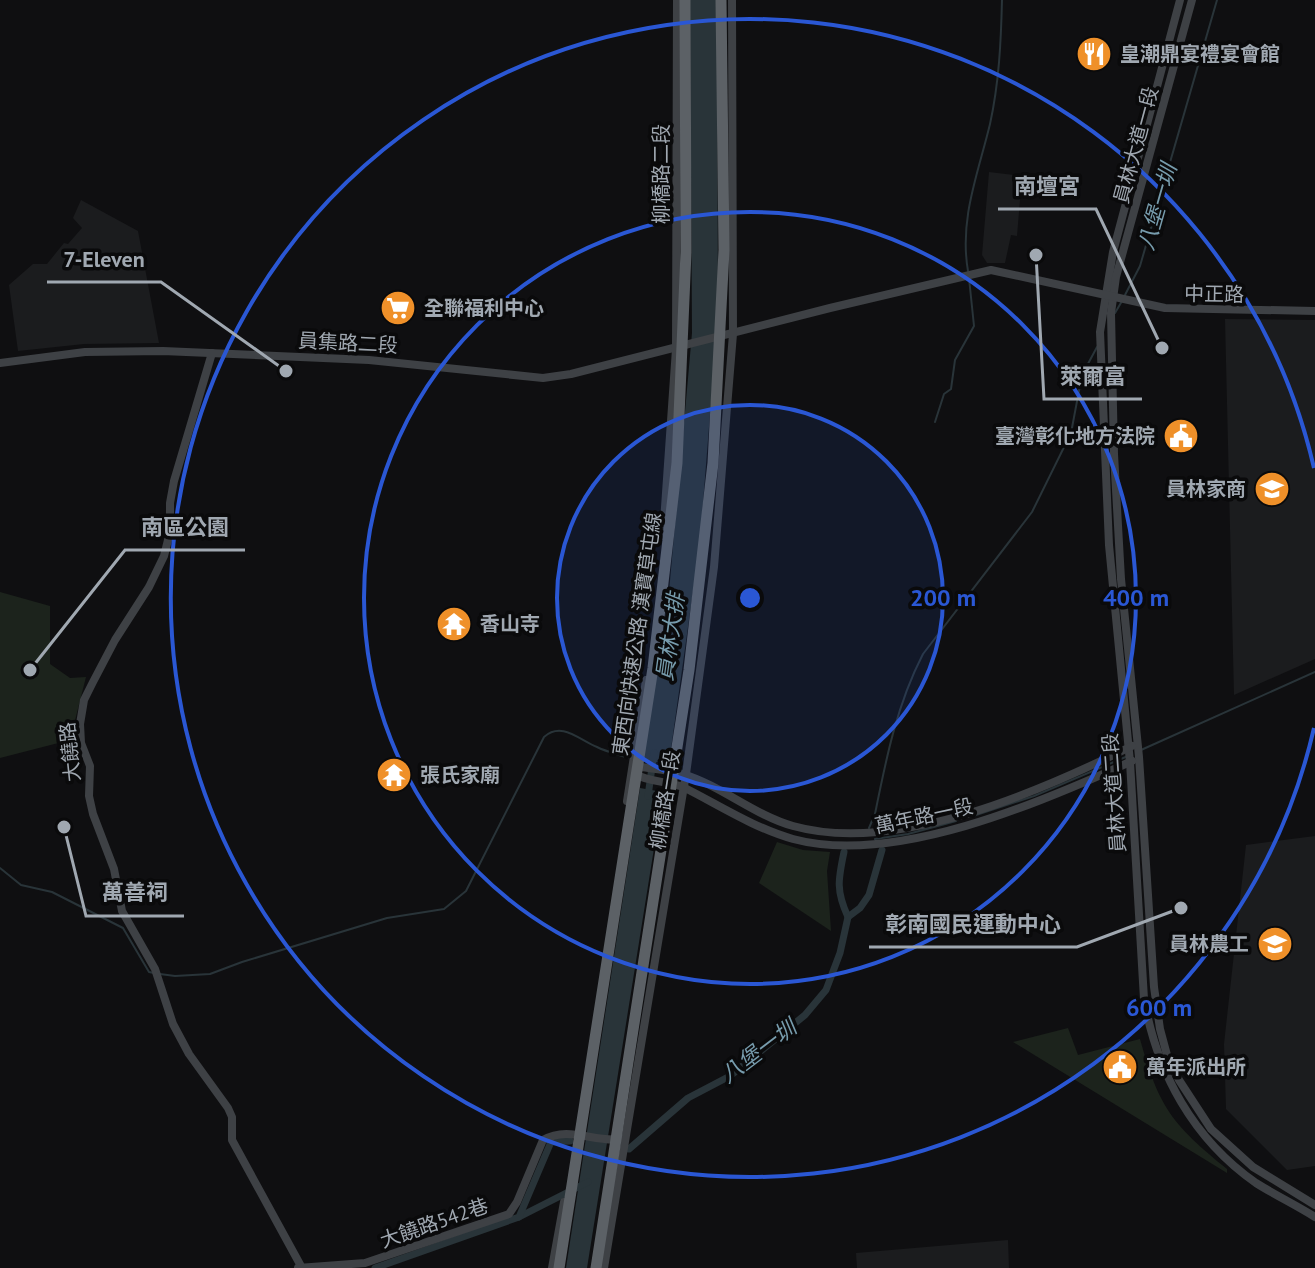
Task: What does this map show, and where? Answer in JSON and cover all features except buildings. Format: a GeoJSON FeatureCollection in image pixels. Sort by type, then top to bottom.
{"type":"FeatureCollection","features":[{"type":"Feature","properties":{"kind":"highway","name":"東西向快速公路 漢寶草屯線"},"geometry":{"type":"LineString","coordinates":[[559,1268],[653,668],[677,463],[686,252],[685,0]]}},
{"type":"Feature","properties":{"kind":"highway"},"geometry":{"type":"LineString","coordinates":[[596,1268],[689,670],[713,463],[724,250],[721,0]]}},
{"type":"Feature","properties":{"kind":"street","name":"柳橋路二段"},"geometry":{"type":"LineString","coordinates":[[676,349],[677,0]]}},
{"type":"Feature","properties":{"kind":"street"},"geometry":{"type":"LineString","coordinates":[[732,0],[733,334],[976,273],[999,271],[1109,297]]}},
{"type":"Feature","properties":{"kind":"street","name":"員林大道一段"},"geometry":{"type":"LineString","coordinates":[[1109,297],[1117,237],[1180,0]]}},
{"type":"Feature","properties":{"kind":"street","name":"員林大道一段"},"geometry":{"type":"LineString","coordinates":[[1109,297],[1192,0]]}},
{"type":"Feature","properties":{"kind":"street","name":"中正路"},"geometry":{"type":"LineString","coordinates":[[1109,297],[1176,309],[1315,311]]}},
{"type":"Feature","properties":{"kind":"street","name":"員林大道二段"},"geometry":{"type":"LineString","coordinates":[[1109,297],[1121,579],[1138,744],[1154,987],[1160,1029],[1167,1055],[1187,1094],[1211,1129],[1253,1167],[1315,1205]]}},
{"type":"Feature","properties":{"kind":"street","name":"員林大道二段"},"geometry":{"type":"LineString","coordinates":[[1109,297],[1100,332],[1104,455],[1111,579],[1130,762],[1144,999],[1149,1030],[1158,1059],[1186,1112],[1225,1157],[1256,1183],[1315,1217]]}},
{"type":"Feature","properties":{"kind":"street","name":"員集路二段"},"geometry":{"type":"LineString","coordinates":[[0,363],[85,352],[212,353],[404,362],[543,378],[571,374],[733,334]]}},
{"type":"Feature","properties":{"kind":"street","name":"柳橋路一段"},"geometry":{"type":"LineString","coordinates":[[604,1268],[686,774],[714,567],[733,334]]}},
{"type":"Feature","properties":{"kind":"street","name":"柳橋路一段"},"geometry":{"type":"LineString","coordinates":[[552,1268],[580,1135],[657,596],[671,447],[676,349]]}},
{"type":"Feature","properties":{"kind":"street","name":"大饒路"},"geometry":{"type":"LineString","coordinates":[[212,353],[174,481],[170,532],[164,556],[84,700],[80,733],[90,766],[89,796],[93,814],[111,858],[122,911],[155,969],[173,1024],[189,1054],[228,1108],[232,1117],[232,1140],[301,1268]]}},
{"type":"Feature","properties":{"kind":"street"},"geometry":{"type":"LineString","coordinates":[[1104,455],[1114,454]]}},
{"type":"Feature","properties":{"kind":"street","name":"萬年路一段"},"geometry":{"type":"LineString","coordinates":[[631,771],[641,767],[686,774],[777,821],[816,831],[889,831],[1003,802],[1138,744]]}},
{"type":"Feature","properties":{"kind":"street","name":"萬年路一段"},"geometry":{"type":"LineString","coordinates":[[631,771],[640,778],[669,781],[683,787],[775,833],[811,842],[846,844],[890,842],[986,819],[1042,800],[1139,757]]}},
{"type":"Feature","properties":{"kind":"street","name":"大饒路542巷"},"geometry":{"type":"LineString","coordinates":[[301,1268],[365,1263],[509,1214],[543,1140],[573,1132],[580,1135]]}},
{"type":"Feature","properties":{"kind":"street"},"geometry":{"type":"LineString","coordinates":[[580,1135],[615,1140],[626,1138]]}},
{"type":"Feature","properties":{"kind":"shaded area"},"geometry":{"type":"Polygon","coordinates":[[[989,172],[1022,176],[1017,236],[1011,235],[1005,263],[987,263],[982,255],[989,172]]]}},
{"type":"Feature","properties":{"kind":"shaded area"},"geometry":{"type":"Polygon","coordinates":[[[81,200],[138,231],[159,343],[84,344],[18,351],[9,285],[33,264],[47,264],[64,243],[68,244],[82,228],[73,218],[81,200]]]}},
{"type":"Feature","properties":{"kind":"shaded area","name":"員林家商"},"geometry":{"type":"Polygon","coordinates":[[[1225,319],[1315,320],[1315,659],[1234,695],[1225,319]]]}},
{"type":"Feature","properties":{"kind":"shaded area"},"geometry":{"type":"Polygon","coordinates":[[[0,592],[50,606],[50,664],[70,678],[86,677],[70,740],[0,758],[0,592]]]}},
{"type":"Feature","properties":{"kind":"shaded area","name":"員林農工"},"geometry":{"type":"Polygon","coordinates":[[[1315,836],[1315,1166],[1287,1170],[1226,1109],[1224,1044],[1246,845],[1315,836]]]}},
{"type":"Feature","properties":{"kind":"shaded area"},"geometry":{"type":"Polygon","coordinates":[[[777,842],[803,850],[830,852],[827,871],[831,931],[759,883],[777,842]]]}},
{"type":"Feature","properties":{"kind":"shaded area"},"geometry":{"type":"Polygon","coordinates":[[[1068,1028],[1078,1055],[1140,1039],[1154,1082],[1170,1113],[1193,1139],[1227,1169],[1227,1173],[1013,1042],[1068,1028]]]}},
{"type":"Feature","properties":{"kind":"shaded area"},"geometry":{"type":"Polygon","coordinates":[[[1008,1240],[1009,1268],[857,1268],[856,1253],[1008,1240]]]}},
{"type":"Feature","properties":{"kind":"water"},"geometry":{"type":"Polygon","coordinates":[[[690,0],[717,0],[718,313],[700,541],[669,763],[643,761],[669,592],[692,333],[690,0]]]}},
{"type":"Feature","properties":{"kind":"water"},"geometry":{"type":"Polygon","coordinates":[[[640,788],[663,792],[587,1268],[566,1268],[640,788]]]}},
{"type":"Feature","properties":{"kind":"waterway"},"geometry":{"type":"LineString","coordinates":[[968,271],[968,215],[996,93],[1002,0]]}},
{"type":"Feature","properties":{"kind":"waterway","name":"八堡一圳"},"geometry":{"type":"LineString","coordinates":[[1125,295],[1140,266],[1217,0]]}},
{"type":"Feature","properties":{"kind":"waterway"},"geometry":{"type":"LineString","coordinates":[[935,422],[944,394],[951,389],[955,360],[974,326],[969,278]]}},
{"type":"Feature","properties":{"kind":"waterway","name":"八堡一圳"},"geometry":{"type":"LineString","coordinates":[[1115,313],[1122,301]]}},
{"type":"Feature","properties":{"kind":"waterway","name":"八堡一圳"},"geometry":{"type":"LineString","coordinates":[[869,828],[875,814],[893,732],[923,654],[1032,512],[1071,433],[1082,375],[1097,347]]}},
{"type":"Feature","properties":{"kind":"waterway"},"geometry":{"type":"LineString","coordinates":[[1141,750],[1315,672]]}},
{"type":"Feature","properties":{"kind":"waterway"},"geometry":{"type":"LineString","coordinates":[[160,974],[210,974],[387,918],[444,909],[466,891],[544,737],[564,731],[628,758]]}},
{"type":"Feature","properties":{"kind":"waterway","name":"員林大排"},"geometry":{"type":"LineString","coordinates":[[648,796],[654,753]]}},
{"type":"Feature","properties":{"kind":"waterway"},"geometry":{"type":"LineString","coordinates":[[973,816],[1034,796],[1128,756]]}},
{"type":"Feature","properties":{"kind":"waterway"},"geometry":{"type":"LineString","coordinates":[[875,839],[956,821]]}},
{"type":"Feature","properties":{"kind":"waterway","name":"八堡一圳"},"geometry":{"type":"LineString","coordinates":[[624,1148],[629,1149],[688,1098],[730,1076],[805,1015],[826,990],[840,953],[848,917],[860,908],[869,895],[882,850]]}},
{"type":"Feature","properties":{"kind":"waterway","name":"八堡一圳"},"geometry":{"type":"LineString","coordinates":[[844,852],[839,885],[848,917]]}},
{"type":"Feature","properties":{"kind":"waterway"},"geometry":{"type":"LineString","coordinates":[[0,868],[21,885],[52,892],[123,928],[149,972],[154,973]]}},
{"type":"Feature","properties":{"kind":"waterway","name":"八堡一圳"},"geometry":{"type":"LineString","coordinates":[[375,1268],[519,1217],[551,1142],[570,1141]]}},
{"type":"Feature","properties":{"kind":"waterway"},"geometry":{"type":"LineString","coordinates":[[519,1217],[588,1182]]}},
{"type":"Feature","properties":{"kind":"place","name":"皇潮鼎宴禮宴會館"},"geometry":{"type":"Point","coordinates":[1094,54]}},
{"type":"Feature","properties":{"kind":"place","name":"萊爾富"},"geometry":{"type":"Point","coordinates":[1036,255]}},
{"type":"Feature","properties":{"kind":"place","name":"全聯福利中心"},"geometry":{"type":"Point","coordinates":[398,308]}},
{"type":"Feature","properties":{"kind":"place","name":"南壇宮"},"geometry":{"type":"Point","coordinates":[1162,348]}},
{"type":"Feature","properties":{"kind":"place","name":"7-Eleven"},"geometry":{"type":"Point","coordinates":[286,371]}},
{"type":"Feature","properties":{"kind":"place","name":"臺灣彰化地方法院"},"geometry":{"type":"Point","coordinates":[1181,436]}},
{"type":"Feature","properties":{"kind":"place","name":"員林家商"},"geometry":{"type":"Point","coordinates":[1272,489]}},
{"type":"Feature","properties":{"kind":"place","name":"香山寺"},"geometry":{"type":"Point","coordinates":[454,624]}},
{"type":"Feature","properties":{"kind":"place","name":"南區公園"},"geometry":{"type":"Point","coordinates":[30,670]}},
{"type":"Feature","properties":{"kind":"place","name":"張氏家廟"},"geometry":{"type":"Point","coordinates":[394,775]}},
{"type":"Feature","properties":{"kind":"place","name":"萬善祠"},"geometry":{"type":"Point","coordinates":[64,827]}},
{"type":"Feature","properties":{"kind":"place","name":"彰南國民運動中心"},"geometry":{"type":"Point","coordinates":[1181,908]}},
{"type":"Feature","properties":{"kind":"place","name":"員林農工"},"geometry":{"type":"Point","coordinates":[1275,944]}},
{"type":"Feature","properties":{"kind":"place","name":"萬年派出所"},"geometry":{"type":"Point","coordinates":[1120,1067]}}]}
